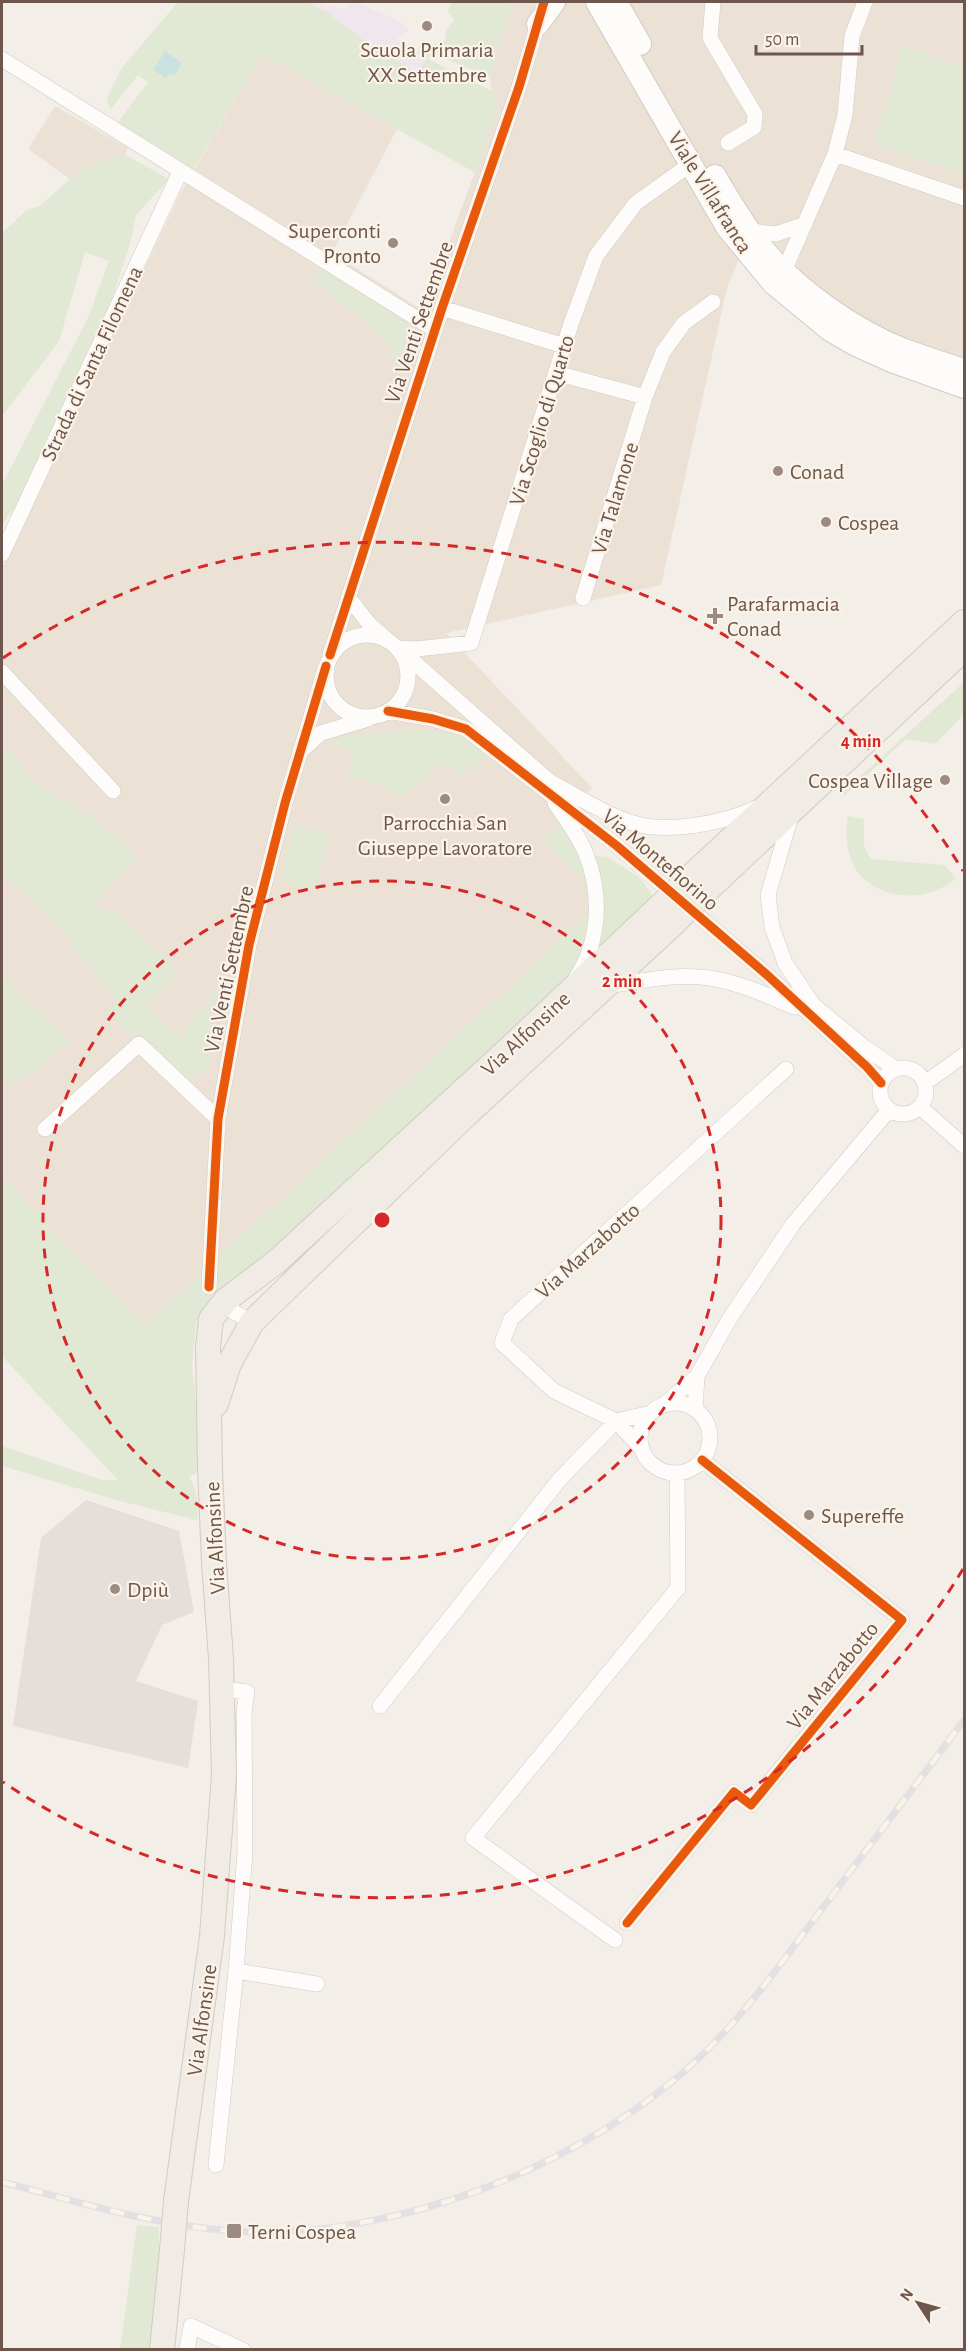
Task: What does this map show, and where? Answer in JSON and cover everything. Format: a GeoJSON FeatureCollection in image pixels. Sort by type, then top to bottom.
{"type":"FeatureCollection","features":[{"type":"Feature","properties":{"kind":"main road"},"geometry":{"type":"LineString","coordinates":[[538,24],[554,2]]}},
{"type":"Feature","properties":{"kind":"main road","name":"Viale Villafranca"},"geometry":{"type":"LineString","coordinates":[[597,2],[727,227],[773,283],[830,330],[870,352],[964,387]]}},
{"type":"Feature","properties":{"kind":"main road","name":"Viale Villafranca"},"geometry":{"type":"LineString","coordinates":[[616,2],[749,231],[784,271],[817,299],[865,330],[902,349],[964,370]]}},
{"type":"Feature","properties":{"kind":"main road","name":"Via Alfonsine"},"geometry":{"type":"LineString","coordinates":[[162,2349],[177,2201],[212,1936],[224,1775],[222,1689],[214,1563],[208,1347],[211,1319],[218,1294],[276,1262],[562,1000],[664,917],[782,806],[964,622]]}},
{"type":"Feature","properties":{"kind":"main road","name":"Via Alfonsine"},"geometry":{"type":"LineString","coordinates":[[782,806],[964,649]]}},
{"type":"Feature","properties":{"kind":"main road","name":"Via Alfonsine"},"geometry":{"type":"LineString","coordinates":[[209,1424],[229,1364],[252,1322],[465,1116],[605,987],[664,917]]}},
{"type":"Feature","properties":{"kind":"street","name":"Via Venti Settembre"},"geometry":{"type":"LineString","coordinates":[[218,1294],[218,1119],[249,945],[285,803],[328,661],[442,308],[519,87],[544,2]]}},
{"type":"Feature","properties":{"kind":"street"},"geometry":{"type":"LineString","coordinates":[[713,2],[710,38],[755,114],[754,127],[728,142]]}},
{"type":"Feature","properties":{"kind":"street"},"geometry":{"type":"LineString","coordinates":[[784,271],[835,154],[845,115],[852,36],[865,2]]}},
{"type":"Feature","properties":{"kind":"street"},"geometry":{"type":"LineString","coordinates":[[2,59],[435,330]]}},
{"type":"Feature","properties":{"kind":"street"},"geometry":{"type":"LineString","coordinates":[[835,154],[964,197]]}},
{"type":"Feature","properties":{"kind":"street","name":"Via Scoglio di Quarto"},"geometry":{"type":"LineString","coordinates":[[392,644],[417,649],[471,643],[564,346],[596,256],[636,203],[692,164]]}},
{"type":"Feature","properties":{"kind":"street","name":"Strada di Santa Filomena"},"geometry":{"type":"LineString","coordinates":[[2,554],[180,172]]}},
{"type":"Feature","properties":{"kind":"street"},"geometry":{"type":"LineString","coordinates":[[749,231],[776,234],[805,224]]}},
{"type":"Feature","properties":{"kind":"street","name":"Via Talamone"},"geometry":{"type":"LineString","coordinates":[[583,598],[645,397],[663,352],[684,323],[713,302]]}},
{"type":"Feature","properties":{"kind":"street","name":"Via Venti Settembre"},"geometry":{"type":"LineString","coordinates":[[442,308],[564,346]]}},
{"type":"Feature","properties":{"kind":"street"},"geometry":{"type":"LineString","coordinates":[[556,373],[645,397]]}},
{"type":"Feature","properties":{"kind":"street"},"geometry":{"type":"LineString","coordinates":[[300,752],[321,733],[381,714],[399,702],[405,690],[408,679],[407,668],[392,644],[370,625],[349,598]]}},
{"type":"Feature","properties":{"kind":"street"},"geometry":{"type":"LineString","coordinates":[[343,618],[370,625]]}},
{"type":"Feature","properties":{"kind":"street"},"geometry":{"type":"LineString","coordinates":[[328,661],[339,645],[349,638],[362,634],[375,635],[392,644]]}},
{"type":"Feature","properties":{"kind":"street","name":"Via Montefiorino"},"geometry":{"type":"LineString","coordinates":[[392,644],[548,786],[766,974],[808,1007],[896,1069],[910,1069],[916,1072],[925,1083]]}},
{"type":"Feature","properties":{"kind":"street","name":"Via Venti Settembre"},"geometry":{"type":"LineString","coordinates":[[328,661],[327,690],[341,709],[362,717],[381,714]]}},
{"type":"Feature","properties":{"kind":"street"},"geometry":{"type":"LineString","coordinates":[[2,672],[113,791]]}},
{"type":"Feature","properties":{"kind":"street"},"geometry":{"type":"LineString","coordinates":[[405,690],[426,674]]}},
{"type":"Feature","properties":{"kind":"street","name":"Via Montefiorino"},"geometry":{"type":"LineString","coordinates":[[381,714],[434,719],[466,729],[548,786]]}},
{"type":"Feature","properties":{"kind":"street"},"geometry":{"type":"LineString","coordinates":[[548,786],[636,824],[683,828],[782,806],[768,895],[772,927],[785,963],[808,1007]]}},
{"type":"Feature","properties":{"kind":"street"},"geometry":{"type":"LineString","coordinates":[[548,786],[586,853],[593,876],[597,916],[593,941],[578,975],[562,1000]]}},
{"type":"Feature","properties":{"kind":"street"},"geometry":{"type":"LineString","coordinates":[[605,987],[647,980],[709,978],[754,989],[808,1007]]}},
{"type":"Feature","properties":{"kind":"street","name":"Via Montefiorino"},"geometry":{"type":"LineString","coordinates":[[808,1007],[881,1083],[880,1095],[889,1110]]}},
{"type":"Feature","properties":{"kind":"street"},"geometry":{"type":"LineString","coordinates":[[45,1129],[139,1044],[218,1119]]}},
{"type":"Feature","properties":{"kind":"street"},"geometry":{"type":"LineString","coordinates":[[380,1706],[560,1479],[616,1421],[651,1413],[697,1376],[730,1318],[793,1224],[889,1110],[908,1114],[920,1107],[926,1096],[925,1083],[964,1055]]}},
{"type":"Feature","properties":{"kind":"street","name":"Via Marzabotto"},"geometry":{"type":"LineString","coordinates":[[677,1473],[665,1472],[655,1467],[616,1421],[554,1391],[502,1343],[511,1319],[786,1069]]}},
{"type":"Feature","properties":{"kind":"street"},"geometry":{"type":"LineString","coordinates":[[881,1083],[887,1074],[896,1069]]}},
{"type":"Feature","properties":{"kind":"street"},"geometry":{"type":"LineString","coordinates":[[920,1107],[964,1146]]}},
{"type":"Feature","properties":{"kind":"street"},"geometry":{"type":"LineString","coordinates":[[218,1294],[234,1312],[252,1322]]}},
{"type":"Feature","properties":{"kind":"street"},"geometry":{"type":"LineString","coordinates":[[695,1409],[697,1376]]}},
{"type":"Feature","properties":{"kind":"street"},"geometry":{"type":"LineString","coordinates":[[615,1940],[473,1838],[678,1588],[677,1473],[695,1467],[702,1460],[708,1450],[710,1438],[703,1417],[695,1409],[675,1403],[665,1404]]}},
{"type":"Feature","properties":{"kind":"street"},"geometry":{"type":"LineString","coordinates":[[641,1448],[642,1426],[651,1413]]}},
{"type":"Feature","properties":{"kind":"street","name":"Via Marzabotto"},"geometry":{"type":"LineString","coordinates":[[627,1923],[734,1792],[751,1805],[902,1620],[702,1460]]}},
{"type":"Feature","properties":{"kind":"street","name":"Via Alfonsine"},"geometry":{"type":"LineString","coordinates":[[216,2165],[236,1971],[245,1852],[244,1712],[247,1692],[222,1689]]}},
{"type":"Feature","properties":{"kind":"street","name":"Via Alfonsine"},"geometry":{"type":"LineString","coordinates":[[236,1971],[317,1984]]}},
{"type":"Feature","properties":{"kind":"street"},"geometry":{"type":"LineString","coordinates":[[187,2349],[191,2326],[243,2349]]}},
{"type":"Feature","properties":{"kind":"shaded area"},"geometry":{"type":"Polygon","coordinates":[[[306,2],[319,2],[323,5],[345,9],[354,2],[401,22],[408,31],[397,38],[404,49],[415,47],[426,51],[427,59],[418,74],[362,39],[327,12],[306,2]]]}},
{"type":"Feature","properties":{"kind":"shaded area"},"geometry":{"type":"Polygon","coordinates":[[[512,2],[964,2],[964,360],[907,342],[836,303],[797,271],[755,220],[727,288],[661,585],[446,633],[592,788],[544,842],[605,898],[144,1326],[2,1176],[2,568],[181,192],[262,54],[397,129],[332,253],[424,311],[499,106],[492,91],[490,78],[512,2]]]}},
{"type":"Feature","properties":{"kind":"shaded area"},"geometry":{"type":"Polygon","coordinates":[[[165,51],[182,63],[174,76],[169,73],[166,78],[153,70],[165,51]]]}},
{"type":"Feature","properties":{"kind":"shaded area"},"geometry":{"type":"Polygon","coordinates":[[[55,106],[128,148],[125,155],[83,167],[70,179],[28,149],[55,106]]]}},
{"type":"Feature","properties":{"kind":"shaded area"},"geometry":{"type":"Polygon","coordinates":[[[86,1500],[179,1531],[194,1612],[162,1625],[136,1681],[198,1701],[188,1768],[13,1726],[41,1538],[86,1500]]]}},
{"type":"Feature","properties":{"kind":"green space"},"geometry":{"type":"Polygon","coordinates":[[[178,2],[306,2],[327,12],[362,39],[418,74],[427,59],[426,51],[433,44],[445,41],[446,31],[454,20],[448,11],[451,2],[512,2],[490,78],[432,53],[428,59],[492,91],[499,106],[476,173],[262,54],[193,170],[117,124],[148,82],[138,75],[110,110],[107,98],[121,69],[178,2]]]}},
{"type":"Feature","properties":{"kind":"green space"},"geometry":{"type":"Polygon","coordinates":[[[903,46],[964,68],[964,174],[873,144],[893,87],[890,86],[903,46]]]}},
{"type":"Feature","properties":{"kind":"green space"},"geometry":{"type":"Polygon","coordinates":[[[125,155],[169,179],[136,215],[130,244],[109,308],[25,493],[2,525],[2,485],[88,318],[109,261],[85,252],[59,341],[2,416],[2,233],[27,210],[40,206],[83,167],[125,155]]]}},
{"type":"Feature","properties":{"kind":"green space"},"geometry":{"type":"Polygon","coordinates":[[[322,267],[414,329],[419,348],[410,372],[398,369],[386,340],[311,278],[322,267]]]}},
{"type":"Feature","properties":{"kind":"green space"},"geometry":{"type":"Polygon","coordinates":[[[963,683],[964,714],[935,744],[906,739],[845,795],[842,793],[963,683]]]}},
{"type":"Feature","properties":{"kind":"green space"},"geometry":{"type":"Polygon","coordinates":[[[411,729],[452,733],[491,753],[463,774],[441,763],[402,796],[365,779],[348,777],[355,750],[322,743],[345,736],[411,729]]]}},
{"type":"Feature","properties":{"kind":"green space"},"geometry":{"type":"Polygon","coordinates":[[[2,742],[38,784],[91,817],[128,847],[137,859],[94,906],[117,912],[180,971],[145,1006],[183,1038],[224,973],[212,1013],[210,1067],[190,1079],[139,1044],[106,1011],[115,1005],[110,993],[59,928],[2,874],[2,742]]]}},
{"type":"Feature","properties":{"kind":"green space"},"geometry":{"type":"Polygon","coordinates":[[[568,815],[595,856],[608,857],[641,879],[655,899],[530,1019],[215,1301],[196,1322],[192,1365],[202,1462],[195,1474],[189,1477],[197,1498],[197,1520],[120,1501],[2,1466],[2,1446],[102,1480],[118,1480],[2,1356],[2,1176],[144,1326],[605,898],[544,842],[568,815]]]}},
{"type":"Feature","properties":{"kind":"green space"},"geometry":{"type":"Polygon","coordinates":[[[848,816],[864,819],[864,845],[870,859],[944,865],[956,878],[946,886],[934,891],[909,896],[884,891],[872,885],[857,871],[850,856],[846,831],[848,816]]]}},
{"type":"Feature","properties":{"kind":"green space"},"geometry":{"type":"Polygon","coordinates":[[[295,825],[331,836],[315,892],[281,880],[295,825]]]}},
{"type":"Feature","properties":{"kind":"green space"},"geometry":{"type":"Polygon","coordinates":[[[2,974],[18,993],[70,1041],[34,1072],[14,1083],[2,1077],[2,974]]]}},
{"type":"Feature","properties":{"kind":"green space"},"geometry":{"type":"Polygon","coordinates":[[[137,2225],[159,2227],[159,2269],[150,2349],[120,2350],[137,2225]]]}},
{"type":"Feature","properties":{"kind":"railway"},"geometry":{"type":"LineString","coordinates":[[2,2182],[116,2212],[173,2224],[232,2231],[293,2231],[356,2224],[421,2209],[484,2188],[545,2162],[603,2130],[656,2095],[718,2039],[777,1969],[964,1720]]}},
{"type":"Feature","properties":{"kind":"cycle path"},"geometry":{"type":"LineString","coordinates":[[330,655],[442,308],[519,87],[544,2]]}},
{"type":"Feature","properties":{"kind":"cycle path"},"geometry":{"type":"LineString","coordinates":[[209,1287],[218,1119],[249,945],[285,803],[326,666]]}},
{"type":"Feature","properties":{"kind":"cycle path"},"geometry":{"type":"LineString","coordinates":[[388,711],[433,719],[466,729],[617,846],[766,974],[867,1067],[881,1083]]}},
{"type":"Feature","properties":{"kind":"cycle path"},"geometry":{"type":"LineString","coordinates":[[627,1923],[734,1792],[751,1805],[902,1620],[702,1460]]}},
{"type":"Feature","properties":{"kind":"place","name":"Scuola Primaria XX Settembre"},"geometry":{"type":"Point","coordinates":[427,26]}},
{"type":"Feature","properties":{"kind":"place","name":"Superconti Pronto"},"geometry":{"type":"Point","coordinates":[393,243]}},
{"type":"Feature","properties":{"kind":"place","name":"Conad"},"geometry":{"type":"Point","coordinates":[778,471]}},
{"type":"Feature","properties":{"kind":"place","name":"Cospea"},"geometry":{"type":"Point","coordinates":[826,522]}},
{"type":"Feature","properties":{"kind":"place","name":"Parafarmacia Conad"},"geometry":{"type":"Point","coordinates":[715,616]}},
{"type":"Feature","properties":{"kind":"place","name":"Cospea Village"},"geometry":{"type":"Point","coordinates":[945,780]}},
{"type":"Feature","properties":{"kind":"place","name":"Parrocchia San Giuseppe Lavoratore"},"geometry":{"type":"Point","coordinates":[445,799]}},
{"type":"Feature","properties":{"kind":"place","name":"Supereffe"},"geometry":{"type":"Point","coordinates":[809,1515]}},
{"type":"Feature","properties":{"kind":"place","name":"Dpiù"},"geometry":{"type":"Point","coordinates":[115,1589]}},
{"type":"Feature","properties":{"kind":"place","name":"Terni Cospea"},"geometry":{"type":"Point","coordinates":[234,2231]}}]}
